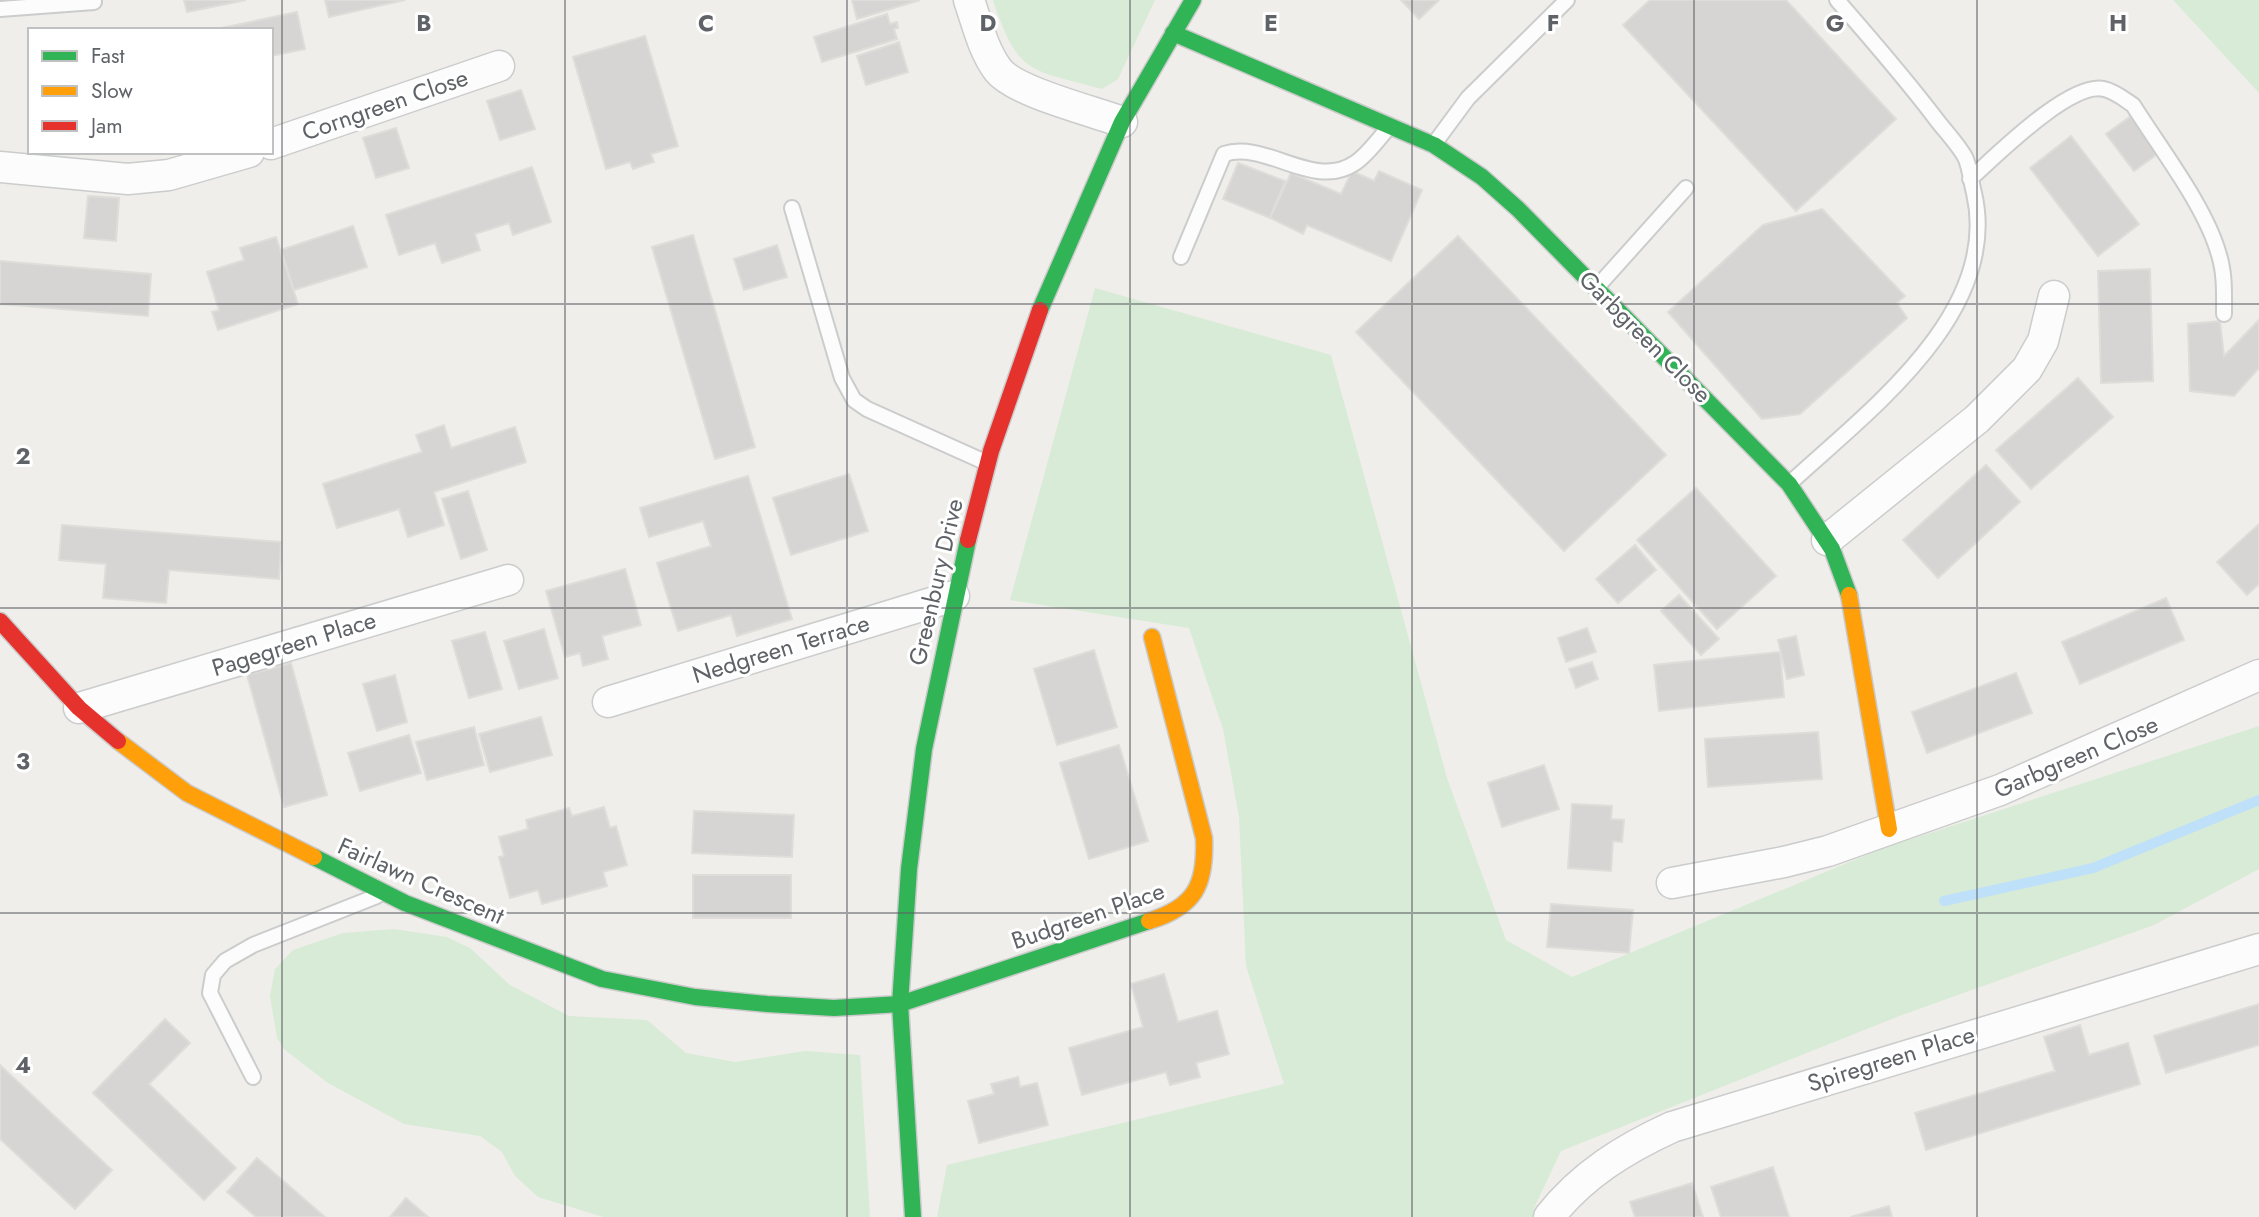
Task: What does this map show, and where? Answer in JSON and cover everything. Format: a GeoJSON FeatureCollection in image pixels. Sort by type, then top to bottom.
{"type":"FeatureCollection","features":[{"type":"Feature","properties":{"kind":"street"},"geometry":{"type":"LineString","coordinates":[[969,0],[988,54],[1000,72],[1017,85],[1122,122]]}},
{"type":"Feature","properties":{"kind":"street","name":"Greenbury Drive"},"geometry":{"type":"LineString","coordinates":[[913,1217],[900,1004],[909,869],[924,749],[954,596],[988,464],[1034,325],[1122,122],[1193,0]]}},
{"type":"Feature","properties":{"kind":"street","name":"Garbgreen Close"},"geometry":{"type":"LineString","coordinates":[[1173,33],[1434,145],[1482,177],[1596,288],[1789,484],[1827,540],[1853,607],[1889,829]]}},
{"type":"Feature","properties":{"kind":"street","name":"Corngreen Close"},"geometry":{"type":"LineString","coordinates":[[273,144],[499,66]]}},
{"type":"Feature","properties":{"kind":"street"},"geometry":{"type":"LineString","coordinates":[[0,167],[128,179],[169,175],[242,154]]}},
{"type":"Feature","properties":{"kind":"street"},"geometry":{"type":"LineString","coordinates":[[1827,540],[1977,419],[2027,369],[2043,341],[2054,296]]}},
{"type":"Feature","properties":{"kind":"street","name":"Pagegreen Place"},"geometry":{"type":"LineString","coordinates":[[79,708],[508,580]]}},
{"type":"Feature","properties":{"kind":"street","name":"Nedgreen Terrace"},"geometry":{"type":"LineString","coordinates":[[608,702],[954,596]]}},
{"type":"Feature","properties":{"kind":"street","name":"Fairlawn Crescent"},"geometry":{"type":"LineString","coordinates":[[0,621],[79,708],[137,757],[187,793],[384,893],[602,979],[695,997],[767,1004],[834,1007],[900,1004]]}},
{"type":"Feature","properties":{"kind":"street","name":"Budgreen Place"},"geometry":{"type":"LineString","coordinates":[[900,1004],[1175,913],[1196,893],[1205,868],[1203,838],[1152,637]]}},
{"type":"Feature","properties":{"kind":"street","name":"Garbgreen Close"},"geometry":{"type":"LineString","coordinates":[[1672,883],[1784,863],[1889,829],[2012,785],[2259,675]]}},
{"type":"Feature","properties":{"kind":"street","name":"Spiregreen Place"},"geometry":{"type":"LineString","coordinates":[[1549,1217],[1594,1171],[1634,1144],[1672,1127],[2259,949]]}},
{"type":"Feature","properties":{"kind":"lane"},"geometry":{"type":"LineString","coordinates":[[1434,145],[1468,98],[1567,0]]}},
{"type":"Feature","properties":{"kind":"lane"},"geometry":{"type":"LineString","coordinates":[[1789,484],[1887,394],[1943,328],[1971,273],[1976,248],[1976,203],[1965,158],[1916,93],[1837,0]]}},
{"type":"Feature","properties":{"kind":"lane"},"geometry":{"type":"LineString","coordinates":[[0,9],[94,2]]}},
{"type":"Feature","properties":{"kind":"lane"},"geometry":{"type":"LineString","coordinates":[[1970,179],[2050,109],[2084,91],[2102,88],[2120,96],[2133,105],[2207,224],[2219,254],[2224,280],[2224,314]]}},
{"type":"Feature","properties":{"kind":"lane"},"geometry":{"type":"LineString","coordinates":[[1181,257],[1224,155],[1244,152],[1329,172],[1357,162],[1389,127]]}},
{"type":"Feature","properties":{"kind":"lane"},"geometry":{"type":"LineString","coordinates":[[1596,288],[1686,188]]}},
{"type":"Feature","properties":{"kind":"lane"},"geometry":{"type":"LineString","coordinates":[[792,208],[842,378],[853,400],[988,464]]}},
{"type":"Feature","properties":{"kind":"lane"},"geometry":{"type":"LineString","coordinates":[[253,1077],[210,993],[213,975],[225,961],[253,945],[384,893]]}},
{"type":"Feature","properties":{"kind":"green space"},"geometry":{"type":"Polygon","coordinates":[[[993,0],[1155,0],[1118,79],[1102,89],[1030,66],[1010,43],[993,0]]]}},
{"type":"Feature","properties":{"kind":"green space"},"geometry":{"type":"Polygon","coordinates":[[[2173,0],[2259,0],[2259,93],[2173,0]]]}},
{"type":"Feature","properties":{"kind":"green space"},"geometry":{"type":"Polygon","coordinates":[[[1095,288],[1331,355],[1447,778],[1506,940],[1572,977],[1881,849],[2259,726],[2259,869],[2154,925],[1902,1015],[1561,1151],[1534,1208],[1537,1217],[937,1217],[947,1165],[1284,1084],[1246,966],[1239,817],[1223,729],[1189,628],[1010,600],[1095,288]]]}},
{"type":"Feature","properties":{"kind":"green space"},"geometry":{"type":"Polygon","coordinates":[[[394,929],[447,937],[470,948],[510,985],[569,1016],[647,1020],[686,1053],[735,1062],[805,1051],[860,1055],[870,1217],[603,1217],[538,1197],[515,1176],[502,1152],[480,1136],[404,1124],[328,1083],[285,1050],[277,1038],[270,996],[275,969],[293,950],[343,933],[394,929]]]}},
{"type":"Feature","properties":{"kind":"building"},"geometry":{"type":"Polygon","coordinates":[[[184,0],[246,0],[187,12],[184,0]]]}},
{"type":"Feature","properties":{"kind":"building"},"geometry":{"type":"Polygon","coordinates":[[[325,0],[405,0],[329,17],[325,0]]]}},
{"type":"Feature","properties":{"kind":"building"},"geometry":{"type":"Polygon","coordinates":[[[852,0],[920,0],[857,19],[852,0]]]}},
{"type":"Feature","properties":{"kind":"building"},"geometry":{"type":"Polygon","coordinates":[[[1401,0],[1439,0],[1419,19],[1401,0]]]}},
{"type":"Feature","properties":{"kind":"building"},"geometry":{"type":"Polygon","coordinates":[[[1650,0],[1786,0],[1896,119],[1796,211],[1623,25],[1650,0]]]}},
{"type":"Feature","properties":{"kind":"building"},"geometry":{"type":"Polygon","coordinates":[[[297,12],[305,49],[273,56],[273,28],[221,28],[297,12]]]}},
{"type":"Feature","properties":{"kind":"building"},"geometry":{"type":"Polygon","coordinates":[[[887,14],[890,24],[897,22],[898,28],[894,29],[897,39],[822,62],[814,37],[887,14]]]}},
{"type":"Feature","properties":{"kind":"building"},"geometry":{"type":"Polygon","coordinates":[[[645,36],[678,146],[651,154],[654,162],[633,169],[630,162],[606,169],[573,57],[645,36]]]}},
{"type":"Feature","properties":{"kind":"building"},"geometry":{"type":"Polygon","coordinates":[[[899,42],[908,72],[866,85],[857,56],[899,42]]]}},
{"type":"Feature","properties":{"kind":"building"},"geometry":{"type":"Polygon","coordinates":[[[521,90],[535,129],[500,140],[487,101],[521,90]]]}},
{"type":"Feature","properties":{"kind":"building"},"geometry":{"type":"Polygon","coordinates":[[[2131,116],[2159,153],[2134,171],[2106,134],[2131,116]]]}},
{"type":"Feature","properties":{"kind":"building"},"geometry":{"type":"Polygon","coordinates":[[[396,128],[409,168],[376,178],[363,138],[396,128]]]}},
{"type":"Feature","properties":{"kind":"building"},"geometry":{"type":"Polygon","coordinates":[[[2071,136],[2139,224],[2098,256],[2030,168],[2071,136]]]}},
{"type":"Feature","properties":{"kind":"building"},"geometry":{"type":"Polygon","coordinates":[[[1238,163],[1285,181],[1270,218],[1223,199],[1238,163]]]}},
{"type":"Feature","properties":{"kind":"building"},"geometry":{"type":"Polygon","coordinates":[[[532,167],[551,222],[513,235],[509,223],[475,234],[480,250],[442,263],[435,243],[399,255],[386,215],[532,167]]]}},
{"type":"Feature","properties":{"kind":"building"},"geometry":{"type":"Polygon","coordinates":[[[1352,171],[1374,181],[1379,171],[1422,190],[1391,261],[1307,225],[1303,234],[1270,218],[1291,173],[1341,194],[1352,171]]]}},
{"type":"Feature","properties":{"kind":"building"},"geometry":{"type":"Polygon","coordinates":[[[88,196],[119,198],[116,241],[84,238],[88,196]]]}},
{"type":"Feature","properties":{"kind":"building"},"geometry":{"type":"Polygon","coordinates":[[[1822,209],[1905,296],[1897,303],[1907,318],[1800,414],[1762,419],[1668,312],[1763,225],[1822,209]]]}},
{"type":"Feature","properties":{"kind":"building"},"geometry":{"type":"Polygon","coordinates":[[[353,226],[367,267],[294,290],[281,250],[353,226]]]}},
{"type":"Feature","properties":{"kind":"building"},"geometry":{"type":"Polygon","coordinates":[[[693,235],[755,447],[715,459],[652,247],[693,235]]]}},
{"type":"Feature","properties":{"kind":"building"},"geometry":{"type":"Polygon","coordinates":[[[1458,236],[1666,455],[1564,551],[1356,332],[1458,236]]]}},
{"type":"Feature","properties":{"kind":"building"},"geometry":{"type":"Polygon","coordinates":[[[276,237],[298,304],[218,330],[212,312],[219,310],[207,272],[244,260],[240,248],[276,237]]]}},
{"type":"Feature","properties":{"kind":"building"},"geometry":{"type":"Polygon","coordinates":[[[777,245],[787,277],[744,290],[734,259],[777,245]]]}},
{"type":"Feature","properties":{"kind":"building"},"geometry":{"type":"Polygon","coordinates":[[[0,261],[151,274],[148,316],[0,304],[0,261]]]}},
{"type":"Feature","properties":{"kind":"building"},"geometry":{"type":"Polygon","coordinates":[[[2150,269],[2153,381],[2101,383],[2098,271],[2150,269]]]}},
{"type":"Feature","properties":{"kind":"building"},"geometry":{"type":"Polygon","coordinates":[[[2259,320],[2259,368],[2234,396],[2190,391],[2188,324],[2220,321],[2224,356],[2259,320]]]}},
{"type":"Feature","properties":{"kind":"building"},"geometry":{"type":"Polygon","coordinates":[[[2078,378],[2113,417],[2031,489],[1996,450],[2078,378]]]}},
{"type":"Feature","properties":{"kind":"building"},"geometry":{"type":"Polygon","coordinates":[[[444,425],[451,448],[515,427],[526,462],[434,492],[444,525],[408,537],[399,509],[337,528],[323,484],[422,452],[416,435],[444,425]]]}},
{"type":"Feature","properties":{"kind":"building"},"geometry":{"type":"Polygon","coordinates":[[[1986,465],[2020,502],[1938,578],[1903,540],[1986,465]]]}},
{"type":"Feature","properties":{"kind":"building"},"geometry":{"type":"Polygon","coordinates":[[[849,474],[868,531],[791,555],[773,498],[849,474]]]}},
{"type":"Feature","properties":{"kind":"building"},"geometry":{"type":"Polygon","coordinates":[[[748,476],[792,619],[737,636],[731,615],[678,631],[657,563],[711,546],[703,521],[649,537],[640,508],[748,476]]]}},
{"type":"Feature","properties":{"kind":"building"},"geometry":{"type":"Polygon","coordinates":[[[1696,488],[1776,576],[1717,629],[1637,540],[1696,488]]]}},
{"type":"Feature","properties":{"kind":"building"},"geometry":{"type":"Polygon","coordinates":[[[468,491],[487,550],[461,559],[442,499],[468,491]]]}},
{"type":"Feature","properties":{"kind":"building"},"geometry":{"type":"Polygon","coordinates":[[[2259,524],[2259,584],[2247,595],[2217,562],[2259,524]]]}},
{"type":"Feature","properties":{"kind":"building"},"geometry":{"type":"Polygon","coordinates":[[[62,525],[281,542],[279,579],[169,570],[166,603],[103,598],[106,564],[59,560],[62,525]]]}},
{"type":"Feature","properties":{"kind":"building"},"geometry":{"type":"Polygon","coordinates":[[[1635,545],[1656,570],[1618,603],[1596,579],[1635,545]]]}},
{"type":"Feature","properties":{"kind":"building"},"geometry":{"type":"Polygon","coordinates":[[[625,569],[641,625],[602,636],[608,659],[583,666],[580,653],[565,657],[546,591],[625,569]]]}},
{"type":"Feature","properties":{"kind":"building"},"geometry":{"type":"Polygon","coordinates":[[[1679,595],[1719,639],[1701,655],[1661,611],[1679,595]]]}},
{"type":"Feature","properties":{"kind":"building"},"geometry":{"type":"Polygon","coordinates":[[[2166,598],[2184,640],[2080,684],[2062,642],[2166,598]]]}},
{"type":"Feature","properties":{"kind":"building"},"geometry":{"type":"Polygon","coordinates":[[[1587,628],[1596,652],[1566,662],[1558,638],[1587,628]]]}},
{"type":"Feature","properties":{"kind":"building"},"geometry":{"type":"Polygon","coordinates":[[[544,629],[558,678],[519,689],[504,641],[544,629]]]}},
{"type":"Feature","properties":{"kind":"building"},"geometry":{"type":"Polygon","coordinates":[[[485,632],[502,689],[469,698],[452,641],[485,632]]]}},
{"type":"Feature","properties":{"kind":"building"},"geometry":{"type":"Polygon","coordinates":[[[1796,636],[1804,675],[1787,679],[1778,640],[1796,636]]]}},
{"type":"Feature","properties":{"kind":"building"},"geometry":{"type":"Polygon","coordinates":[[[1094,650],[1117,727],[1057,745],[1034,669],[1094,650]]]}},
{"type":"Feature","properties":{"kind":"building"},"geometry":{"type":"Polygon","coordinates":[[[1780,652],[1784,697],[1659,711],[1654,665],[1780,652]]]}},
{"type":"Feature","properties":{"kind":"building"},"geometry":{"type":"Polygon","coordinates":[[[1592,662],[1598,679],[1576,688],[1569,669],[1592,662]]]}},
{"type":"Feature","properties":{"kind":"building"},"geometry":{"type":"Polygon","coordinates":[[[291,663],[327,795],[284,807],[247,675],[291,663]]]}},
{"type":"Feature","properties":{"kind":"building"},"geometry":{"type":"Polygon","coordinates":[[[2016,673],[2032,713],[1927,753],[1912,712],[2016,673]]]}},
{"type":"Feature","properties":{"kind":"building"},"geometry":{"type":"Polygon","coordinates":[[[395,675],[407,722],[377,731],[363,684],[395,675]]]}},
{"type":"Feature","properties":{"kind":"building"},"geometry":{"type":"Polygon","coordinates":[[[541,717],[552,755],[490,772],[479,734],[541,717]]]}},
{"type":"Feature","properties":{"kind":"building"},"geometry":{"type":"Polygon","coordinates":[[[474,727],[484,765],[427,780],[416,742],[474,727]]]}},
{"type":"Feature","properties":{"kind":"building"},"geometry":{"type":"Polygon","coordinates":[[[1818,732],[1822,779],[1708,787],[1705,739],[1818,732]]]}},
{"type":"Feature","properties":{"kind":"building"},"geometry":{"type":"Polygon","coordinates":[[[409,735],[421,773],[360,791],[348,753],[409,735]]]}},
{"type":"Feature","properties":{"kind":"building"},"geometry":{"type":"Polygon","coordinates":[[[1119,745],[1148,841],[1089,859],[1060,763],[1119,745]]]}},
{"type":"Feature","properties":{"kind":"building"},"geometry":{"type":"Polygon","coordinates":[[[1544,765],[1559,809],[1502,827],[1488,783],[1544,765]]]}},
{"type":"Feature","properties":{"kind":"building"},"geometry":{"type":"Polygon","coordinates":[[[1572,804],[1612,806],[1611,819],[1624,820],[1622,842],[1613,841],[1611,871],[1568,868],[1572,804]]]}},
{"type":"Feature","properties":{"kind":"building"},"geometry":{"type":"Polygon","coordinates":[[[604,807],[610,828],[616,826],[627,865],[603,872],[607,886],[542,904],[538,890],[510,898],[499,857],[504,856],[499,837],[528,829],[526,820],[569,808],[572,816],[604,807]]]}},
{"type":"Feature","properties":{"kind":"building"},"geometry":{"type":"Polygon","coordinates":[[[694,811],[794,815],[792,857],[692,853],[694,811]]]}},
{"type":"Feature","properties":{"kind":"building"},"geometry":{"type":"Polygon","coordinates":[[[693,875],[791,875],[791,918],[693,918],[693,875]]]}},
{"type":"Feature","properties":{"kind":"building"},"geometry":{"type":"Polygon","coordinates":[[[1551,904],[1633,910],[1629,953],[1547,947],[1551,904]]]}},
{"type":"Feature","properties":{"kind":"building"},"geometry":{"type":"Polygon","coordinates":[[[1164,974],[1178,1022],[1217,1011],[1229,1054],[1196,1063],[1200,1077],[1170,1085],[1166,1072],[1082,1095],[1069,1048],[1143,1027],[1131,984],[1164,974]]]}},
{"type":"Feature","properties":{"kind":"building"},"geometry":{"type":"Polygon","coordinates":[[[2259,1004],[2259,1045],[2166,1073],[2154,1036],[2259,1004]]]}},
{"type":"Feature","properties":{"kind":"building"},"geometry":{"type":"Polygon","coordinates":[[[165,1019],[190,1043],[149,1084],[236,1168],[204,1200],[93,1093],[165,1019]]]}},
{"type":"Feature","properties":{"kind":"building"},"geometry":{"type":"Polygon","coordinates":[[[2080,1025],[2089,1055],[2128,1043],[2140,1084],[1926,1150],[1915,1113],[2055,1071],[2044,1037],[2080,1025]]]}},
{"type":"Feature","properties":{"kind":"building"},"geometry":{"type":"Polygon","coordinates":[[[0,1065],[112,1170],[75,1209],[0,1139],[0,1065]]]}},
{"type":"Feature","properties":{"kind":"building"},"geometry":{"type":"Polygon","coordinates":[[[1018,1077],[1020,1087],[1037,1083],[1048,1125],[979,1143],[968,1101],[994,1094],[991,1084],[1018,1077]]]}},
{"type":"Feature","properties":{"kind":"building"},"geometry":{"type":"Polygon","coordinates":[[[257,1158],[325,1217],[256,1217],[227,1192],[257,1158]]]}},
{"type":"Feature","properties":{"kind":"building"},"geometry":{"type":"Polygon","coordinates":[[[1773,1167],[1789,1217],[1721,1217],[1711,1187],[1773,1167]]]}},
{"type":"Feature","properties":{"kind":"building"},"geometry":{"type":"Polygon","coordinates":[[[1692,1183],[1703,1217],[1635,1217],[1630,1202],[1692,1183]]]}},
{"type":"Feature","properties":{"kind":"building"},"geometry":{"type":"Polygon","coordinates":[[[406,1198],[428,1217],[390,1217],[406,1198]]]}},
{"type":"Feature","properties":{"kind":"building"},"geometry":{"type":"Polygon","coordinates":[[[1889,1206],[1892,1217],[1851,1217],[1889,1206]]]}},
{"type":"Feature","properties":{"kind":"waterway"},"geometry":{"type":"LineString","coordinates":[[1944,901],[2093,868],[2259,800]]}},
{"type":"Feature","properties":{"kind":"traffic: fast"},"geometry":{"type":"LineString","coordinates":[[1040,310],[1122,122],[1193,0]]}},
{"type":"Feature","properties":{"kind":"traffic: fast"},"geometry":{"type":"LineString","coordinates":[[1173,33],[1434,145],[1482,177],[1518,209],[1789,484],[1832,549],[1849,595]]}},
{"type":"Feature","properties":{"kind":"traffic: fast"},"geometry":{"type":"LineString","coordinates":[[913,1217],[900,1004],[909,869],[924,749],[968,540]]}},
{"type":"Feature","properties":{"kind":"traffic: fast"},"geometry":{"type":"LineString","coordinates":[[314,857],[405,903],[602,979],[695,997],[767,1004],[834,1008],[900,1004],[1149,921]]}},
{"type":"Feature","properties":{"kind":"traffic: slow"},"geometry":{"type":"LineString","coordinates":[[1849,595],[1889,829]]}},
{"type":"Feature","properties":{"kind":"traffic: slow"},"geometry":{"type":"LineString","coordinates":[[1149,921],[1177,909],[1187,901],[1200,881],[1204,854],[1204,838],[1152,637]]}},
{"type":"Feature","properties":{"kind":"traffic: slow"},"geometry":{"type":"LineString","coordinates":[[118,741],[187,793],[314,857]]}},
{"type":"Feature","properties":{"kind":"traffic: jam"},"geometry":{"type":"LineString","coordinates":[[968,540],[991,451],[1040,310]]}},
{"type":"Feature","properties":{"kind":"traffic: jam"},"geometry":{"type":"LineString","coordinates":[[0,621],[79,708],[118,741]]}}]}
